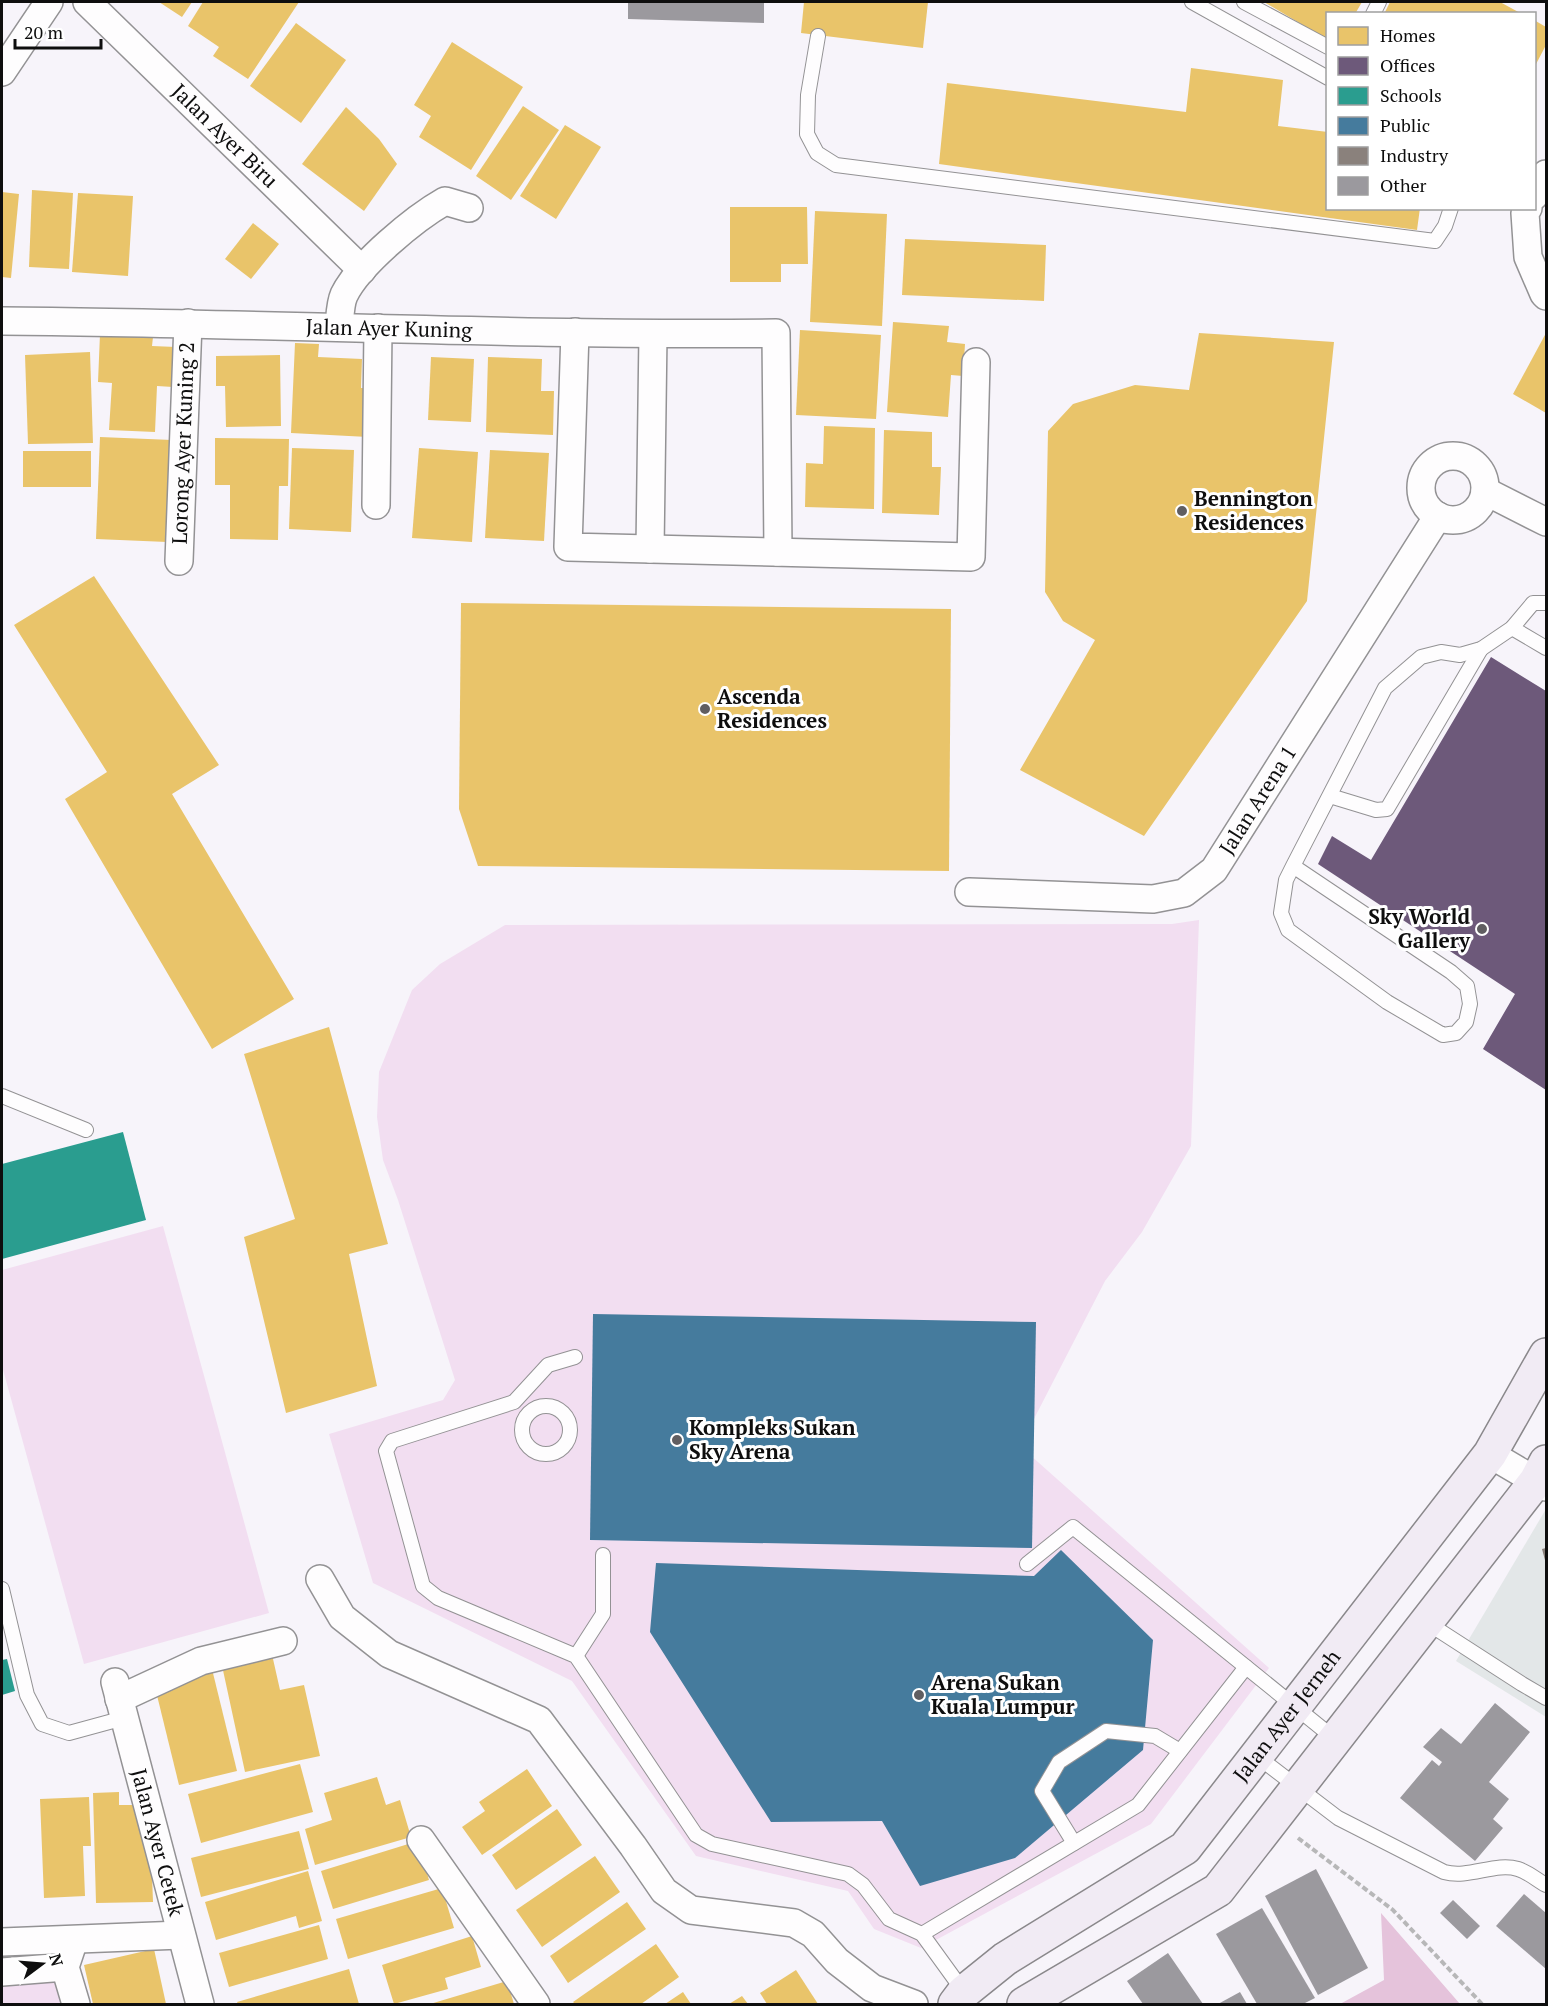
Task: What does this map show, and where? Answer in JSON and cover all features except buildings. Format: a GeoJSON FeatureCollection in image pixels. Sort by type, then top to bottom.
{"type":"FeatureCollection","features":[{"type":"Feature","properties":{"kind":"main road","name":"Jalan Ayer Jerneh"},"geometry":{"type":"LineString","coordinates":[[960,1998],[1005,1959],[1185,1848],[1296,1708],[1490,1454],[1546,1356]]}},
{"type":"Feature","properties":{"kind":"main road"},"geometry":{"type":"LineString","coordinates":[[1023,2004],[1218,1890],[1426,1622],[1543,1477]]}},
{"type":"Feature","properties":{"kind":"street"},"geometry":{"type":"LineString","coordinates":[[2,72],[11,38],[49,2]]}},
{"type":"Feature","properties":{"kind":"street","name":"Jalan Ayer Biru"},"geometry":{"type":"LineString","coordinates":[[87,2],[362,270]]}},
{"type":"Feature","properties":{"kind":"street"},"geometry":{"type":"LineString","coordinates":[[1536,192],[1546,172]]}},
{"type":"Feature","properties":{"kind":"street"},"geometry":{"type":"LineString","coordinates":[[339,327],[344,296],[362,270],[427,211],[445,201],[469,208]]}},
{"type":"Feature","properties":{"kind":"street"},"geometry":{"type":"LineString","coordinates":[[1527,210],[1525,213],[1527,257],[1546,296]]}},
{"type":"Feature","properties":{"kind":"street","name":"Jalan Ayer Kuning"},"geometry":{"type":"LineString","coordinates":[[2,321],[653,334],[776,333],[778,552]]}},
{"type":"Feature","properties":{"kind":"street","name":"Lorong Ayer Kuning 2"},"geometry":{"type":"LineString","coordinates":[[179,561],[188,323]]}},
{"type":"Feature","properties":{"kind":"street"},"geometry":{"type":"LineString","coordinates":[[376,505],[378,328]]}},
{"type":"Feature","properties":{"kind":"street"},"geometry":{"type":"LineString","coordinates":[[575,332],[568,547],[971,557],[976,362]]}},
{"type":"Feature","properties":{"kind":"street"},"geometry":{"type":"LineString","coordinates":[[650,549],[653,334]]}},
{"type":"Feature","properties":{"kind":"street"},"geometry":{"type":"LineString","coordinates":[[1456,456],[1468,459],[1478,467],[1484,478],[1485,491],[1481,503],[1474,513],[1463,519],[1450,520],[1438,516],[1428,508],[1422,498],[1421,485],[1425,473],[1432,463],[1443,457],[1456,456]]}},
{"type":"Feature","properties":{"kind":"street"},"geometry":{"type":"LineString","coordinates":[[1485,491],[1546,522]]}},
{"type":"Feature","properties":{"kind":"street","name":"Jalan Arena 1"},"geometry":{"type":"LineString","coordinates":[[969,892],[1153,899],[1184,893],[1214,870],[1438,516]]}},
{"type":"Feature","properties":{"kind":"street"},"geometry":{"type":"LineString","coordinates":[[1490,1454],[1543,1477]]}},
{"type":"Feature","properties":{"kind":"street"},"geometry":{"type":"LineString","coordinates":[[320,1579],[342,1617],[389,1654],[539,1720],[664,1891],[692,1910],[794,1923],[813,1934],[837,1961],[872,1988],[914,2004]]}},
{"type":"Feature","properties":{"kind":"street"},"geometry":{"type":"LineString","coordinates":[[119,1700],[201,1661],[283,1641]]}},
{"type":"Feature","properties":{"kind":"street","name":"Jalan Ayer Cetek"},"geometry":{"type":"LineString","coordinates":[[119,1700],[200,2004]]}},
{"type":"Feature","properties":{"kind":"street"},"geometry":{"type":"LineString","coordinates":[[421,1840],[536,2004]]}},
{"type":"Feature","properties":{"kind":"street"},"geometry":{"type":"LineString","coordinates":[[2,1942],[181,1935]]}},
{"type":"Feature","properties":{"kind":"street"},"geometry":{"type":"LineString","coordinates":[[74,1940],[65,1966],[76,2004]]}},
{"type":"Feature","properties":{"kind":"street"},"geometry":{"type":"LineString","coordinates":[[2,1972],[65,1966]]}},
{"type":"Feature","properties":{"kind":"lane"},"geometry":{"type":"LineString","coordinates":[[1192,2],[1326,77]]}},
{"type":"Feature","properties":{"kind":"lane"},"geometry":{"type":"LineString","coordinates":[[1244,2],[1326,46]]}},
{"type":"Feature","properties":{"kind":"lane"},"geometry":{"type":"LineString","coordinates":[[818,36],[808,96],[807,135],[817,153],[836,165],[1435,241],[1445,226],[1450,210]]}},
{"type":"Feature","properties":{"kind":"lane"},"geometry":{"type":"LineString","coordinates":[[1293,866],[1451,972],[1467,986],[1470,1004],[1466,1022],[1456,1033],[1443,1035],[1387,1002],[1288,930],[1281,913],[1286,880],[1293,866],[1386,688],[1421,657],[1441,652],[1460,655],[1481,650],[1512,628],[1533,603],[1546,603]]}},
{"type":"Feature","properties":{"kind":"lane"},"geometry":{"type":"LineString","coordinates":[[1512,628],[1546,648]]}},
{"type":"Feature","properties":{"kind":"lane"},"geometry":{"type":"LineString","coordinates":[[1330,795],[1376,810],[1387,808],[1481,650]]}},
{"type":"Feature","properties":{"kind":"lane"},"geometry":{"type":"LineString","coordinates":[[2,1096],[86,1130]]}},
{"type":"Feature","properties":{"kind":"lane"},"geometry":{"type":"LineString","coordinates":[[576,1358],[548,1365],[514,1402],[392,1441],[386,1451],[423,1586],[438,1599],[576,1656],[696,1835],[712,1844],[848,1874],[863,1885],[889,1919],[922,1934],[960,1998]]}},
{"type":"Feature","properties":{"kind":"lane"},"geometry":{"type":"LineString","coordinates":[[514,1402],[531,1412]]}},
{"type":"Feature","properties":{"kind":"lane"},"geometry":{"type":"LineString","coordinates":[[1027,1564],[1073,1527],[1335,1739]]}},
{"type":"Feature","properties":{"kind":"lane"},"geometry":{"type":"LineString","coordinates":[[576,1656],[603,1614],[603,1555]]}},
{"type":"Feature","properties":{"kind":"lane"},"geometry":{"type":"LineString","coordinates":[[2,1589],[27,1695],[42,1724],[69,1732],[119,1700]]}},
{"type":"Feature","properties":{"kind":"lane"},"geometry":{"type":"LineString","coordinates":[[1426,1622],[1546,1698]]}},
{"type":"Feature","properties":{"kind":"lane"},"geometry":{"type":"LineString","coordinates":[[922,1934],[1138,1805],[1246,1667]]}},
{"type":"Feature","properties":{"kind":"lane"},"geometry":{"type":"LineString","coordinates":[[1074,1843],[1042,1791],[1059,1762],[1106,1731],[1155,1736],[1180,1751]]}},
{"type":"Feature","properties":{"kind":"lane"},"geometry":{"type":"LineString","coordinates":[[1258,1757],[1338,1818],[1444,1872],[1455,1875],[1492,1869],[1516,1869],[1546,1885]]}},
{"type":"Feature","properties":{"kind":"path"},"geometry":{"type":"LineString","coordinates":[[1273,1819],[1393,1910],[1482,2004]]}},
{"type":"Feature","properties":{"kind":"shaded area","name":"Kompleks Sukan Sky Arena"},"geometry":{"type":"Polygon","coordinates":[[[1199,920],[1191,1146],[1142,1232],[1105,1281],[1020,1446],[1269,1668],[1151,1824],[921,1948],[874,1929],[848,1891],[696,1856],[572,1681],[373,1583],[329,1434],[443,1400],[455,1380],[398,1200],[383,1160],[377,1117],[379,1072],[412,990],[440,964],[505,925],[1172,924],[1199,920]]]}},
{"type":"Feature","properties":{"kind":"shaded area"},"geometry":{"type":"Polygon","coordinates":[[[163,1226],[269,1613],[84,1664],[2,1366],[2,1270],[163,1226]]]}},
{"type":"Feature","properties":{"kind":"shaded area"},"geometry":{"type":"Polygon","coordinates":[[[1546,1509],[1546,1717],[1456,1661],[1546,1509]]]}},
{"type":"Feature","properties":{"kind":"shaded area"},"geometry":{"type":"Polygon","coordinates":[[[1381,1913],[1460,2004],[1340,2004],[1384,1980],[1381,1913]]]}},
{"type":"Feature","properties":{"kind":"shaded area"},"geometry":{"type":"Polygon","coordinates":[[[63,1976],[70,2004],[2,2004],[2,1987],[63,1976]]]}},
{"type":"Feature","properties":{"kind":"place","name":"Bennington Residences"},"geometry":{"type":"Point","coordinates":[1182,511]}},
{"type":"Feature","properties":{"kind":"place","name":"Ascenda Residences"},"geometry":{"type":"Point","coordinates":[705,709]}},
{"type":"Feature","properties":{"kind":"place","name":"Sky World Gallery"},"geometry":{"type":"Point","coordinates":[1482,929]}},
{"type":"Feature","properties":{"kind":"place","name":"Kompleks Sukan Sky Arena"},"geometry":{"type":"Point","coordinates":[677,1440]}},
{"type":"Feature","properties":{"kind":"place","name":"Arena Sukan Kuala Lumpur"},"geometry":{"type":"Point","coordinates":[919,1695]}}]}
